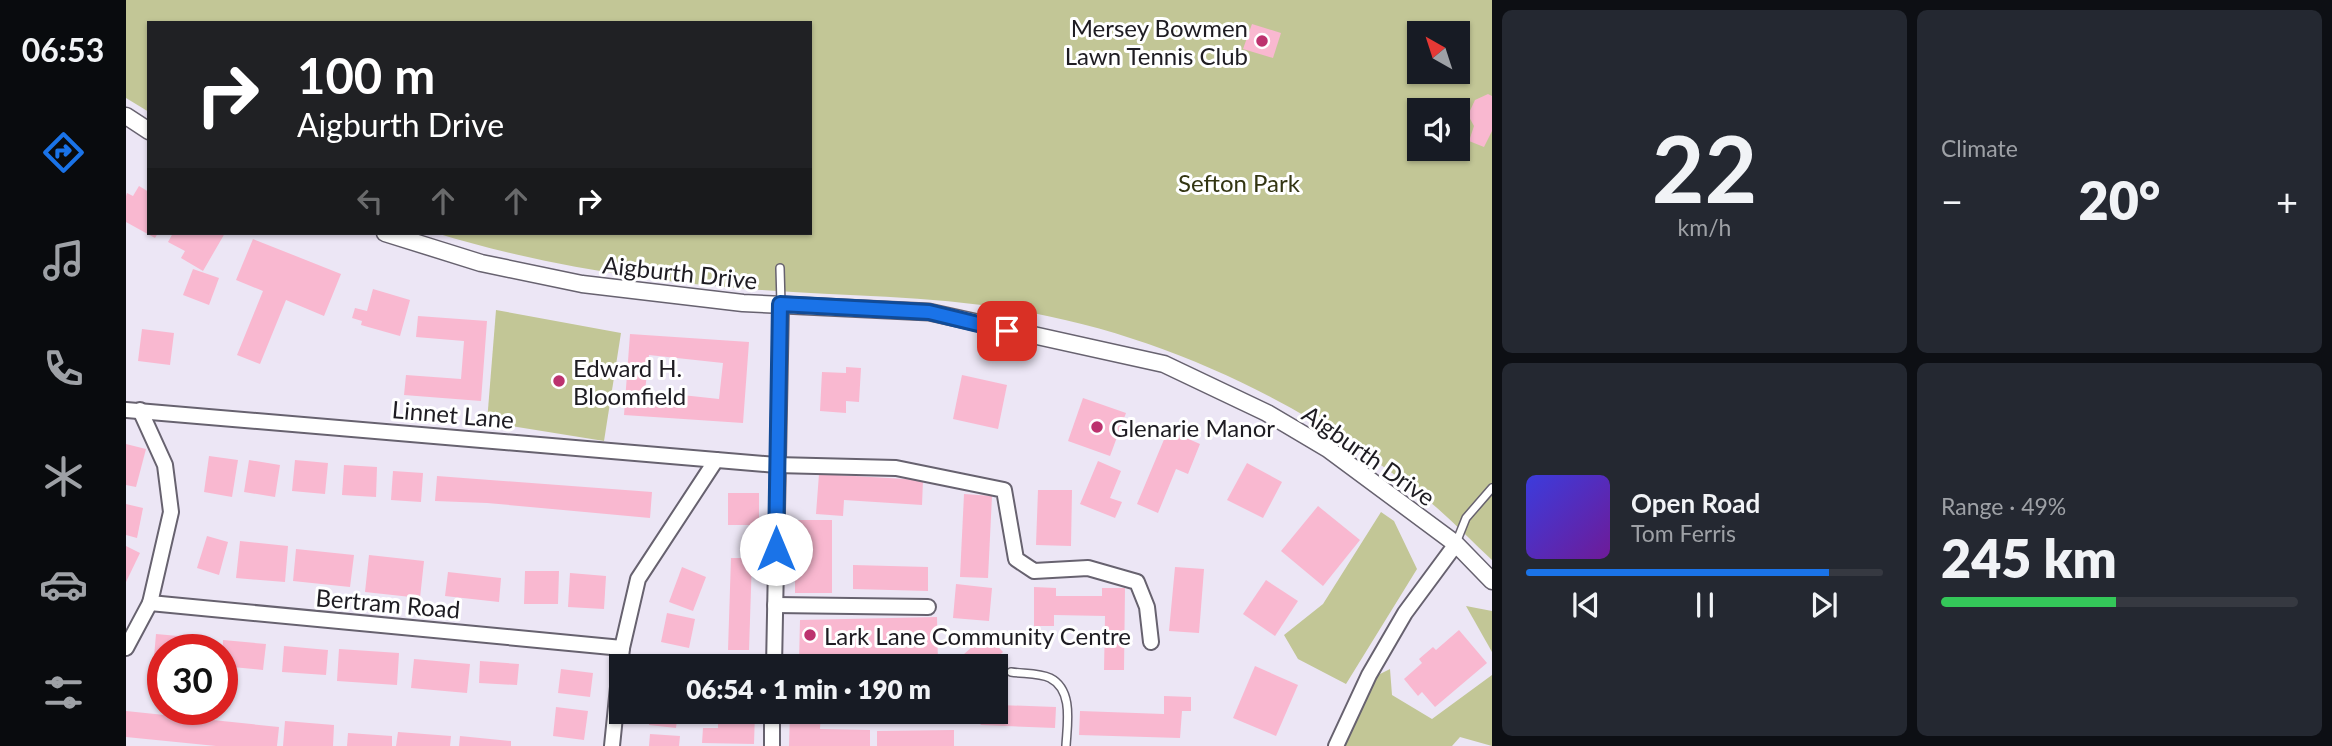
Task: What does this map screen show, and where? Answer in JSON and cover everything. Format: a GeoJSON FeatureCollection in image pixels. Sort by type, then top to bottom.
{"type":"FeatureCollection","features":[{"type":"Feature","properties":{"kind":"street"},"geometry":{"type":"LineString","coordinates":[[126,116],[147,130]]}},
{"type":"Feature","properties":{"kind":"street","name":"Aigburth Drive"},"geometry":{"type":"LineString","coordinates":[[391,235],[481,263],[582,284],[743,303],[929,312],[1164,364],[1267,413],[1328,449],[1456,544],[1492,581]]}},
{"type":"Feature","properties":{"kind":"street"},"geometry":{"type":"LineString","coordinates":[[774,654],[780,304]]}},
{"type":"Feature","properties":{"kind":"street"},"geometry":{"type":"LineString","coordinates":[[126,648],[150,603],[171,512],[165,465],[133,410]]}},
{"type":"Feature","properties":{"kind":"street","name":"Linnet Lane"},"geometry":{"type":"LineString","coordinates":[[133,410],[776,465],[896,468],[1004,489],[1016,559],[1034,571],[1088,568],[1137,582],[1147,607],[1151,642]]}},
{"type":"Feature","properties":{"kind":"street"},"geometry":{"type":"LineString","coordinates":[[612,746],[622,648],[638,579],[716,460]]}},
{"type":"Feature","properties":{"kind":"street"},"geometry":{"type":"LineString","coordinates":[[1336,746],[1369,675],[1399,624],[1456,544]]}},
{"type":"Feature","properties":{"kind":"street","name":"Bertram Road"},"geometry":{"type":"LineString","coordinates":[[150,603],[622,648]]}},
{"type":"Feature","properties":{"kind":"street"},"geometry":{"type":"LineString","coordinates":[[775,605],[928,607]]}},
{"type":"Feature","properties":{"kind":"street"},"geometry":{"type":"LineString","coordinates":[[772,724],[772,746]]}},
{"type":"Feature","properties":{"kind":"lane"},"geometry":{"type":"LineString","coordinates":[[780,268],[780,304]]}},
{"type":"Feature","properties":{"kind":"lane"},"geometry":{"type":"LineString","coordinates":[[1456,544],[1466,518],[1492,488]]}},
{"type":"Feature","properties":{"kind":"lane"},"geometry":{"type":"LineString","coordinates":[[1011,672],[1051,679],[1060,687],[1068,706],[1066,746]]}},
{"type":"Feature","properties":{"kind":"green space","name":"Sefton Park"},"geometry":{"type":"Polygon","coordinates":[[[126,0],[1492,0],[1492,560],[1430,502],[1335,434],[1232,378],[1179,355],[1124,336],[1068,320],[979,305],[761,290],[638,277],[556,263],[443,235],[812,235],[812,21],[147,21],[147,111],[126,98],[126,0]]]}},
{"type":"Feature","properties":{"kind":"green space"},"geometry":{"type":"Polygon","coordinates":[[[496,310],[621,333],[604,441],[487,422],[496,310]]]}},
{"type":"Feature","properties":{"kind":"green space"},"geometry":{"type":"Polygon","coordinates":[[[1381,512],[1394,521],[1417,569],[1346,684],[1298,659],[1284,635],[1323,604],[1381,512]]]}},
{"type":"Feature","properties":{"kind":"green space"},"geometry":{"type":"Polygon","coordinates":[[[1466,606],[1492,611],[1492,652],[1466,606]]]}},
{"type":"Feature","properties":{"kind":"green space"},"geometry":{"type":"Polygon","coordinates":[[[1390,669],[1392,695],[1432,719],[1492,675],[1492,746],[1460,737],[1452,746],[1339,746],[1366,681],[1390,669]]]}},
{"type":"Feature","properties":{"kind":"building","name":"Mersey Bowmen Lawn Tennis Club"},"geometry":{"type":"Polygon","coordinates":[[[1252,24],[1281,33],[1273,58],[1243,49],[1252,24]]]}},
{"type":"Feature","properties":{"kind":"building"},"geometry":{"type":"Polygon","coordinates":[[[1488,94],[1492,96],[1492,131],[1484,147],[1470,141],[1474,126],[1470,111],[1475,100],[1488,94]]]}},
{"type":"Feature","properties":{"kind":"building"},"geometry":{"type":"Polygon","coordinates":[[[139,186],[147,191],[147,234],[126,222],[126,196],[127,193],[133,196],[139,186]]]}},
{"type":"Feature","properties":{"kind":"building"},"geometry":{"type":"Polygon","coordinates":[[[172,235],[224,235],[203,271],[181,258],[185,251],[168,242],[172,235]]]}},
{"type":"Feature","properties":{"kind":"building"},"geometry":{"type":"Polygon","coordinates":[[[253,239],[341,274],[324,316],[286,300],[260,364],[237,355],[263,291],[236,280],[253,239]]]}},
{"type":"Feature","properties":{"kind":"building"},"geometry":{"type":"Polygon","coordinates":[[[193,269],[219,278],[209,305],[183,295],[193,269]]]}},
{"type":"Feature","properties":{"kind":"building"},"geometry":{"type":"Polygon","coordinates":[[[373,289],[410,300],[400,336],[361,325],[362,321],[352,318],[355,308],[367,311],[373,289]]]}},
{"type":"Feature","properties":{"kind":"building"},"geometry":{"type":"Polygon","coordinates":[[[418,316],[487,321],[481,401],[404,395],[406,375],[461,379],[464,341],[416,337],[418,316]]]}},
{"type":"Feature","properties":{"kind":"building"},"geometry":{"type":"Polygon","coordinates":[[[142,329],[174,333],[170,365],[138,361],[142,329]]]}},
{"type":"Feature","properties":{"kind":"building"},"geometry":{"type":"Polygon","coordinates":[[[630,334],[749,342],[743,423],[624,415],[630,334]],[[649,355],[645,391],[719,399],[723,363],[649,355]]]}},
{"type":"Feature","properties":{"kind":"building"},"geometry":{"type":"Polygon","coordinates":[[[846,367],[861,368],[859,402],[846,401],[846,413],[820,411],[822,372],[846,373],[846,367]]]}},
{"type":"Feature","properties":{"kind":"building"},"geometry":{"type":"Polygon","coordinates":[[[962,375],[1007,385],[998,429],[953,419],[962,375]]]}},
{"type":"Feature","properties":{"kind":"building","name":"Glenarie Manor"},"geometry":{"type":"Polygon","coordinates":[[[1083,398],[1126,413],[1110,456],[1068,441],[1083,398]]]}},
{"type":"Feature","properties":{"kind":"building"},"geometry":{"type":"Polygon","coordinates":[[[1168,430],[1200,444],[1188,474],[1176,469],[1158,513],[1137,504],[1168,430]]]}},
{"type":"Feature","properties":{"kind":"building"},"geometry":{"type":"Polygon","coordinates":[[[126,444],[146,449],[136,487],[126,485],[126,444]]]}},
{"type":"Feature","properties":{"kind":"building"},"geometry":{"type":"Polygon","coordinates":[[[209,456],[238,460],[232,497],[204,492],[209,456]]]}},
{"type":"Feature","properties":{"kind":"building"},"geometry":{"type":"Polygon","coordinates":[[[249,460],[280,465],[275,497],[244,492],[249,460]]]}},
{"type":"Feature","properties":{"kind":"building"},"geometry":{"type":"Polygon","coordinates":[[[295,460],[328,463],[325,494],[292,491],[295,460]]]}},
{"type":"Feature","properties":{"kind":"building"},"geometry":{"type":"Polygon","coordinates":[[[1098,461],[1121,471],[1110,498],[1122,502],[1115,518],[1080,504],[1098,461]]]}},
{"type":"Feature","properties":{"kind":"building"},"geometry":{"type":"Polygon","coordinates":[[[1247,463],[1282,482],[1263,518],[1227,500],[1247,463]]]}},
{"type":"Feature","properties":{"kind":"building"},"geometry":{"type":"Polygon","coordinates":[[[344,465],[377,467],[376,497],[342,495],[344,465]]]}},
{"type":"Feature","properties":{"kind":"building"},"geometry":{"type":"Polygon","coordinates":[[[393,471],[423,473],[421,502],[391,500],[393,471]]]}},
{"type":"Feature","properties":{"kind":"building"},"geometry":{"type":"Polygon","coordinates":[[[819,474],[923,480],[922,505],[844,500],[843,516],[816,514],[819,474]]]}},
{"type":"Feature","properties":{"kind":"building"},"geometry":{"type":"Polygon","coordinates":[[[437,476],[652,492],[650,518],[487,503],[435,501],[437,476]]]}},
{"type":"Feature","properties":{"kind":"building"},"geometry":{"type":"Polygon","coordinates":[[[1038,490],[1072,490],[1071,546],[1036,545],[1038,490]]]}},
{"type":"Feature","properties":{"kind":"building"},"geometry":{"type":"Polygon","coordinates":[[[728,493],[759,493],[759,525],[728,525],[728,493]]]}},
{"type":"Feature","properties":{"kind":"building"},"geometry":{"type":"Polygon","coordinates":[[[964,494],[992,496],[988,578],[960,577],[964,494]]]}},
{"type":"Feature","properties":{"kind":"building"},"geometry":{"type":"Polygon","coordinates":[[[126,504],[143,508],[137,538],[126,535],[126,504]]]}},
{"type":"Feature","properties":{"kind":"building"},"geometry":{"type":"Polygon","coordinates":[[[1318,506],[1360,540],[1323,586],[1281,551],[1318,506]]]}},
{"type":"Feature","properties":{"kind":"building"},"geometry":{"type":"Polygon","coordinates":[[[795,520],[832,520],[832,593],[795,593],[795,520]]]}},
{"type":"Feature","properties":{"kind":"building"},"geometry":{"type":"Polygon","coordinates":[[[207,536],[228,542],[219,575],[197,568],[207,536]]]}},
{"type":"Feature","properties":{"kind":"building"},"geometry":{"type":"Polygon","coordinates":[[[240,541],[288,546],[285,582],[236,578],[240,541]]]}},
{"type":"Feature","properties":{"kind":"building"},"geometry":{"type":"Polygon","coordinates":[[[126,546],[140,553],[126,582],[126,546]]]}},
{"type":"Feature","properties":{"kind":"building"},"geometry":{"type":"Polygon","coordinates":[[[296,549],[354,555],[350,587],[293,581],[296,549]]]}},
{"type":"Feature","properties":{"kind":"building"},"geometry":{"type":"Polygon","coordinates":[[[369,555],[424,561],[420,598],[365,592],[369,555]]]}},
{"type":"Feature","properties":{"kind":"building"},"geometry":{"type":"Polygon","coordinates":[[[731,558],[752,558],[749,650],[728,650],[731,558]]]}},
{"type":"Feature","properties":{"kind":"building"},"geometry":{"type":"Polygon","coordinates":[[[853,565],[928,567],[928,591],[853,589],[853,565]]]}},
{"type":"Feature","properties":{"kind":"building"},"geometry":{"type":"Polygon","coordinates":[[[682,567],[706,577],[693,611],[669,602],[682,567]]]}},
{"type":"Feature","properties":{"kind":"building"},"geometry":{"type":"Polygon","coordinates":[[[1175,567],[1204,569],[1199,633],[1169,631],[1175,567]]]}},
{"type":"Feature","properties":{"kind":"building"},"geometry":{"type":"Polygon","coordinates":[[[525,571],[559,571],[558,604],[524,604],[525,571]]]}},
{"type":"Feature","properties":{"kind":"building"},"geometry":{"type":"Polygon","coordinates":[[[448,572],[501,578],[499,602],[445,596],[448,572]]]}},
{"type":"Feature","properties":{"kind":"building"},"geometry":{"type":"Polygon","coordinates":[[[570,573],[606,576],[604,609],[568,607],[570,573]]]}},
{"type":"Feature","properties":{"kind":"building"},"geometry":{"type":"Polygon","coordinates":[[[1266,580],[1298,601],[1275,636],[1243,614],[1266,580]]]}},
{"type":"Feature","properties":{"kind":"building"},"geometry":{"type":"Polygon","coordinates":[[[956,584],[992,588],[989,621],[953,618],[956,584]]]}},
{"type":"Feature","properties":{"kind":"building"},"geometry":{"type":"Polygon","coordinates":[[[1034,587],[1056,588],[1056,596],[1102,596],[1102,588],[1125,588],[1124,670],[1104,670],[1105,616],[1054,615],[1054,626],[1034,626],[1034,587]]]}},
{"type":"Feature","properties":{"kind":"building"},"geometry":{"type":"Polygon","coordinates":[[[667,613],[695,619],[689,648],[661,642],[667,613]]]}},
{"type":"Feature","properties":{"kind":"building"},"geometry":{"type":"Polygon","coordinates":[[[937,617],[938,654],[799,654],[800,620],[937,617]]]}},
{"type":"Feature","properties":{"kind":"building"},"geometry":{"type":"Polygon","coordinates":[[[1459,630],[1487,663],[1435,707],[1422,692],[1418,696],[1404,679],[1422,663],[1419,659],[1433,647],[1436,650],[1459,630]]]}},
{"type":"Feature","properties":{"kind":"building"},"geometry":{"type":"Polygon","coordinates":[[[986,634],[1003,652],[1001,654],[964,654],[986,634]]]}},
{"type":"Feature","properties":{"kind":"building"},"geometry":{"type":"Polygon","coordinates":[[[238,641],[266,644],[263,670],[238,668],[238,641]]]}},
{"type":"Feature","properties":{"kind":"building"},"geometry":{"type":"Polygon","coordinates":[[[284,646],[328,650],[326,675],[282,672],[284,646]]]}},
{"type":"Feature","properties":{"kind":"building"},"geometry":{"type":"Polygon","coordinates":[[[339,649],[399,653],[397,685],[337,681],[339,649]]]}},
{"type":"Feature","properties":{"kind":"building"},"geometry":{"type":"Polygon","coordinates":[[[414,659],[470,664],[467,693],[411,688],[414,659]]]}},
{"type":"Feature","properties":{"kind":"building"},"geometry":{"type":"Polygon","coordinates":[[[480,661],[519,664],[517,685],[479,683],[480,661]]]}},
{"type":"Feature","properties":{"kind":"building"},"geometry":{"type":"Polygon","coordinates":[[[1255,666],[1298,685],[1276,736],[1233,718],[1255,666]]]}},
{"type":"Feature","properties":{"kind":"building"},"geometry":{"type":"Polygon","coordinates":[[[561,669],[593,673],[590,697],[558,693],[561,669]]]}},
{"type":"Feature","properties":{"kind":"building"},"geometry":{"type":"Polygon","coordinates":[[[1164,696],[1191,697],[1191,711],[1182,711],[1180,738],[1079,735],[1080,711],[1164,714],[1164,696]]]}},
{"type":"Feature","properties":{"kind":"building"},"geometry":{"type":"Polygon","coordinates":[[[1008,705],[1056,707],[1055,728],[981,725],[1008,724],[1008,705]]]}},
{"type":"Feature","properties":{"kind":"building"},"geometry":{"type":"Polygon","coordinates":[[[556,707],[588,711],[584,740],[553,736],[556,707]]]}},
{"type":"Feature","properties":{"kind":"building"},"geometry":{"type":"Polygon","coordinates":[[[126,711],[147,713],[147,725],[238,725],[238,723],[279,727],[277,746],[216,746],[126,737],[126,711]]]}},
{"type":"Feature","properties":{"kind":"building"},"geometry":{"type":"Polygon","coordinates":[[[285,721],[334,725],[333,746],[283,746],[285,721]]]}},
{"type":"Feature","properties":{"kind":"building"},"geometry":{"type":"Polygon","coordinates":[[[649,724],[676,724],[676,728],[649,724]]]}},
{"type":"Feature","properties":{"kind":"building"},"geometry":{"type":"Polygon","coordinates":[[[718,724],[755,724],[754,744],[702,743],[703,728],[718,728],[718,724]]]}},
{"type":"Feature","properties":{"kind":"building"},"geometry":{"type":"Polygon","coordinates":[[[790,724],[820,724],[820,729],[870,730],[870,746],[789,746],[790,724]]]}},
{"type":"Feature","properties":{"kind":"building"},"geometry":{"type":"Polygon","coordinates":[[[954,730],[954,746],[877,746],[877,731],[954,730]]]}},
{"type":"Feature","properties":{"kind":"building"},"geometry":{"type":"Polygon","coordinates":[[[398,732],[451,736],[450,746],[396,746],[398,732]]]}},
{"type":"Feature","properties":{"kind":"building"},"geometry":{"type":"Polygon","coordinates":[[[348,733],[392,736],[392,746],[347,746],[348,733]]]}},
{"type":"Feature","properties":{"kind":"building"},"geometry":{"type":"Polygon","coordinates":[[[650,734],[680,736],[679,746],[649,746],[650,734]]]}},
{"type":"Feature","properties":{"kind":"building"},"geometry":{"type":"Polygon","coordinates":[[[460,736],[511,741],[511,746],[459,746],[460,736]]]}},
{"type":"Feature","properties":{"kind":"place","name":"Mersey Bowmen Lawn Tennis Club"},"geometry":{"type":"Point","coordinates":[1262,41]}},
{"type":"Feature","properties":{"kind":"place","name":"Edward H. Bloomfield"},"geometry":{"type":"Point","coordinates":[559,381]}},
{"type":"Feature","properties":{"kind":"place","name":"Glenarie Manor"},"geometry":{"type":"Point","coordinates":[1097,427]}},
{"type":"Feature","properties":{"kind":"place","name":"Lark Lane Community Centre"},"geometry":{"type":"Point","coordinates":[810,635]}},
{"type":"Feature","properties":{"kind":"route"},"geometry":{"type":"LineString","coordinates":[[776,549],[780,304],[929,312],[1007,331]]}}]}
